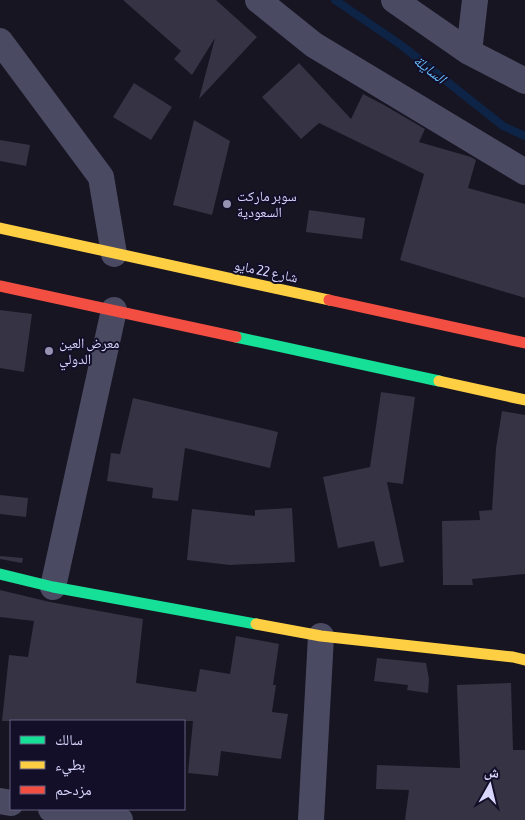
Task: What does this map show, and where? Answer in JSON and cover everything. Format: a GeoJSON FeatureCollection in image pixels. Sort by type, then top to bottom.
{"type":"FeatureCollection","features":[{"type":"Feature","properties":{"kind":"main road","name":"شارع 22 مايو"},"geometry":{"type":"LineString","coordinates":[[0,228],[525,343]]}},
{"type":"Feature","properties":{"kind":"main road"},"geometry":{"type":"LineString","coordinates":[[0,286],[525,400]]}},
{"type":"Feature","properties":{"kind":"main road"},"geometry":{"type":"LineString","coordinates":[[0,574],[53,587],[321,636],[513,657],[525,660]]}},
{"type":"Feature","properties":{"kind":"street"},"geometry":{"type":"LineString","coordinates":[[258,0],[314,45],[525,172]]}},
{"type":"Feature","properties":{"kind":"street"},"geometry":{"type":"LineString","coordinates":[[394,0],[469,52],[525,81]]}},
{"type":"Feature","properties":{"kind":"street"},"geometry":{"type":"LineString","coordinates":[[469,52],[474,0]]}},
{"type":"Feature","properties":{"kind":"street"},"geometry":{"type":"LineString","coordinates":[[0,41],[101,177],[114,254]]}},
{"type":"Feature","properties":{"kind":"street"},"geometry":{"type":"LineString","coordinates":[[53,587],[114,310]]}},
{"type":"Feature","properties":{"kind":"street"},"geometry":{"type":"LineString","coordinates":[[312,820],[321,636]]}},
{"type":"Feature","properties":{"kind":"street"},"geometry":{"type":"LineString","coordinates":[[55,810],[80,816],[120,820]]}},
{"type":"Feature","properties":{"kind":"building"},"geometry":{"type":"Polygon","coordinates":[[[123,0],[216,0],[257,37],[199,99],[215,38],[192,75],[174,59],[181,51],[123,0]]]}},
{"type":"Feature","properties":{"kind":"building"},"geometry":{"type":"Polygon","coordinates":[[[299,63],[351,119],[363,94],[425,129],[419,142],[476,160],[468,188],[525,204],[525,298],[400,260],[424,174],[319,123],[301,139],[262,97],[299,63]]]}},
{"type":"Feature","properties":{"kind":"building"},"geometry":{"type":"Polygon","coordinates":[[[134,83],[172,107],[151,140],[113,117],[134,83]]]}},
{"type":"Feature","properties":{"kind":"building"},"geometry":{"type":"Polygon","coordinates":[[[194,120],[230,141],[212,215],[173,205],[194,120]]]}},
{"type":"Feature","properties":{"kind":"building"},"geometry":{"type":"Polygon","coordinates":[[[0,140],[30,145],[26,166],[0,161],[0,140]]]}},
{"type":"Feature","properties":{"kind":"building"},"geometry":{"type":"Polygon","coordinates":[[[309,210],[365,218],[362,239],[306,232],[309,210]]]}},
{"type":"Feature","properties":{"kind":"building"},"geometry":{"type":"Polygon","coordinates":[[[0,310],[32,314],[24,372],[0,368],[0,310]]]}},
{"type":"Feature","properties":{"kind":"building"},"geometry":{"type":"Polygon","coordinates":[[[381,392],[415,397],[403,484],[387,482],[404,562],[380,567],[374,541],[338,548],[323,477],[370,467],[381,392]]]}},
{"type":"Feature","properties":{"kind":"building"},"geometry":{"type":"Polygon","coordinates":[[[133,398],[278,432],[270,468],[185,448],[178,501],[152,498],[153,488],[107,481],[111,453],[120,454],[133,398]]]}},
{"type":"Feature","properties":{"kind":"building"},"geometry":{"type":"Polygon","coordinates":[[[502,411],[525,415],[525,574],[472,579],[473,585],[443,585],[442,521],[480,520],[479,511],[492,510],[496,448],[502,411]]]}},
{"type":"Feature","properties":{"kind":"building"},"geometry":{"type":"Polygon","coordinates":[[[0,495],[28,498],[26,517],[0,514],[0,495]]]}},
{"type":"Feature","properties":{"kind":"building"},"geometry":{"type":"Polygon","coordinates":[[[292,508],[295,562],[230,565],[187,560],[192,509],[255,516],[255,510],[292,508]]]}},
{"type":"Feature","properties":{"kind":"building"},"geometry":{"type":"Polygon","coordinates":[[[0,556],[23,558],[22,563],[0,559],[0,556]]]}},
{"type":"Feature","properties":{"kind":"building"},"geometry":{"type":"Polygon","coordinates":[[[0,590],[50,602],[143,619],[136,683],[196,692],[200,669],[230,674],[236,636],[279,644],[273,685],[276,685],[272,712],[288,714],[281,759],[221,751],[218,776],[188,773],[193,721],[2,721],[9,655],[28,657],[34,621],[0,617],[0,590]]]}},
{"type":"Feature","properties":{"kind":"building"},"geometry":{"type":"Polygon","coordinates":[[[377,658],[426,663],[429,679],[428,693],[407,690],[408,685],[374,681],[377,658]]]}},
{"type":"Feature","properties":{"kind":"building"},"geometry":{"type":"Polygon","coordinates":[[[511,683],[513,750],[525,750],[525,820],[405,820],[409,790],[376,789],[377,765],[460,768],[457,685],[511,683]]]}},
{"type":"Feature","properties":{"kind":"waterway","name":"السايلة"},"geometry":{"type":"LineString","coordinates":[[335,0],[401,45],[503,126],[525,136]]}},
{"type":"Feature","properties":{"kind":"traffic: fast"},"geometry":{"type":"LineString","coordinates":[[236,337],[439,381]]}},
{"type":"Feature","properties":{"kind":"traffic: fast"},"geometry":{"type":"LineString","coordinates":[[0,574],[53,587],[256,624]]}},
{"type":"Feature","properties":{"kind":"traffic: slow"},"geometry":{"type":"LineString","coordinates":[[0,228],[329,300]]}},
{"type":"Feature","properties":{"kind":"traffic: slow"},"geometry":{"type":"LineString","coordinates":[[439,381],[525,400]]}},
{"type":"Feature","properties":{"kind":"traffic: slow"},"geometry":{"type":"LineString","coordinates":[[256,624],[321,636],[513,657],[525,660]]}},
{"type":"Feature","properties":{"kind":"traffic: jam"},"geometry":{"type":"LineString","coordinates":[[0,286],[236,337]]}},
{"type":"Feature","properties":{"kind":"traffic: jam"},"geometry":{"type":"LineString","coordinates":[[329,300],[525,343]]}},
{"type":"Feature","properties":{"kind":"place","name":"سوبر ماركت السعودية"},"geometry":{"type":"Point","coordinates":[227,204]}},
{"type":"Feature","properties":{"kind":"place","name":"معرض العين الدولي"},"geometry":{"type":"Point","coordinates":[49,351]}}]}
